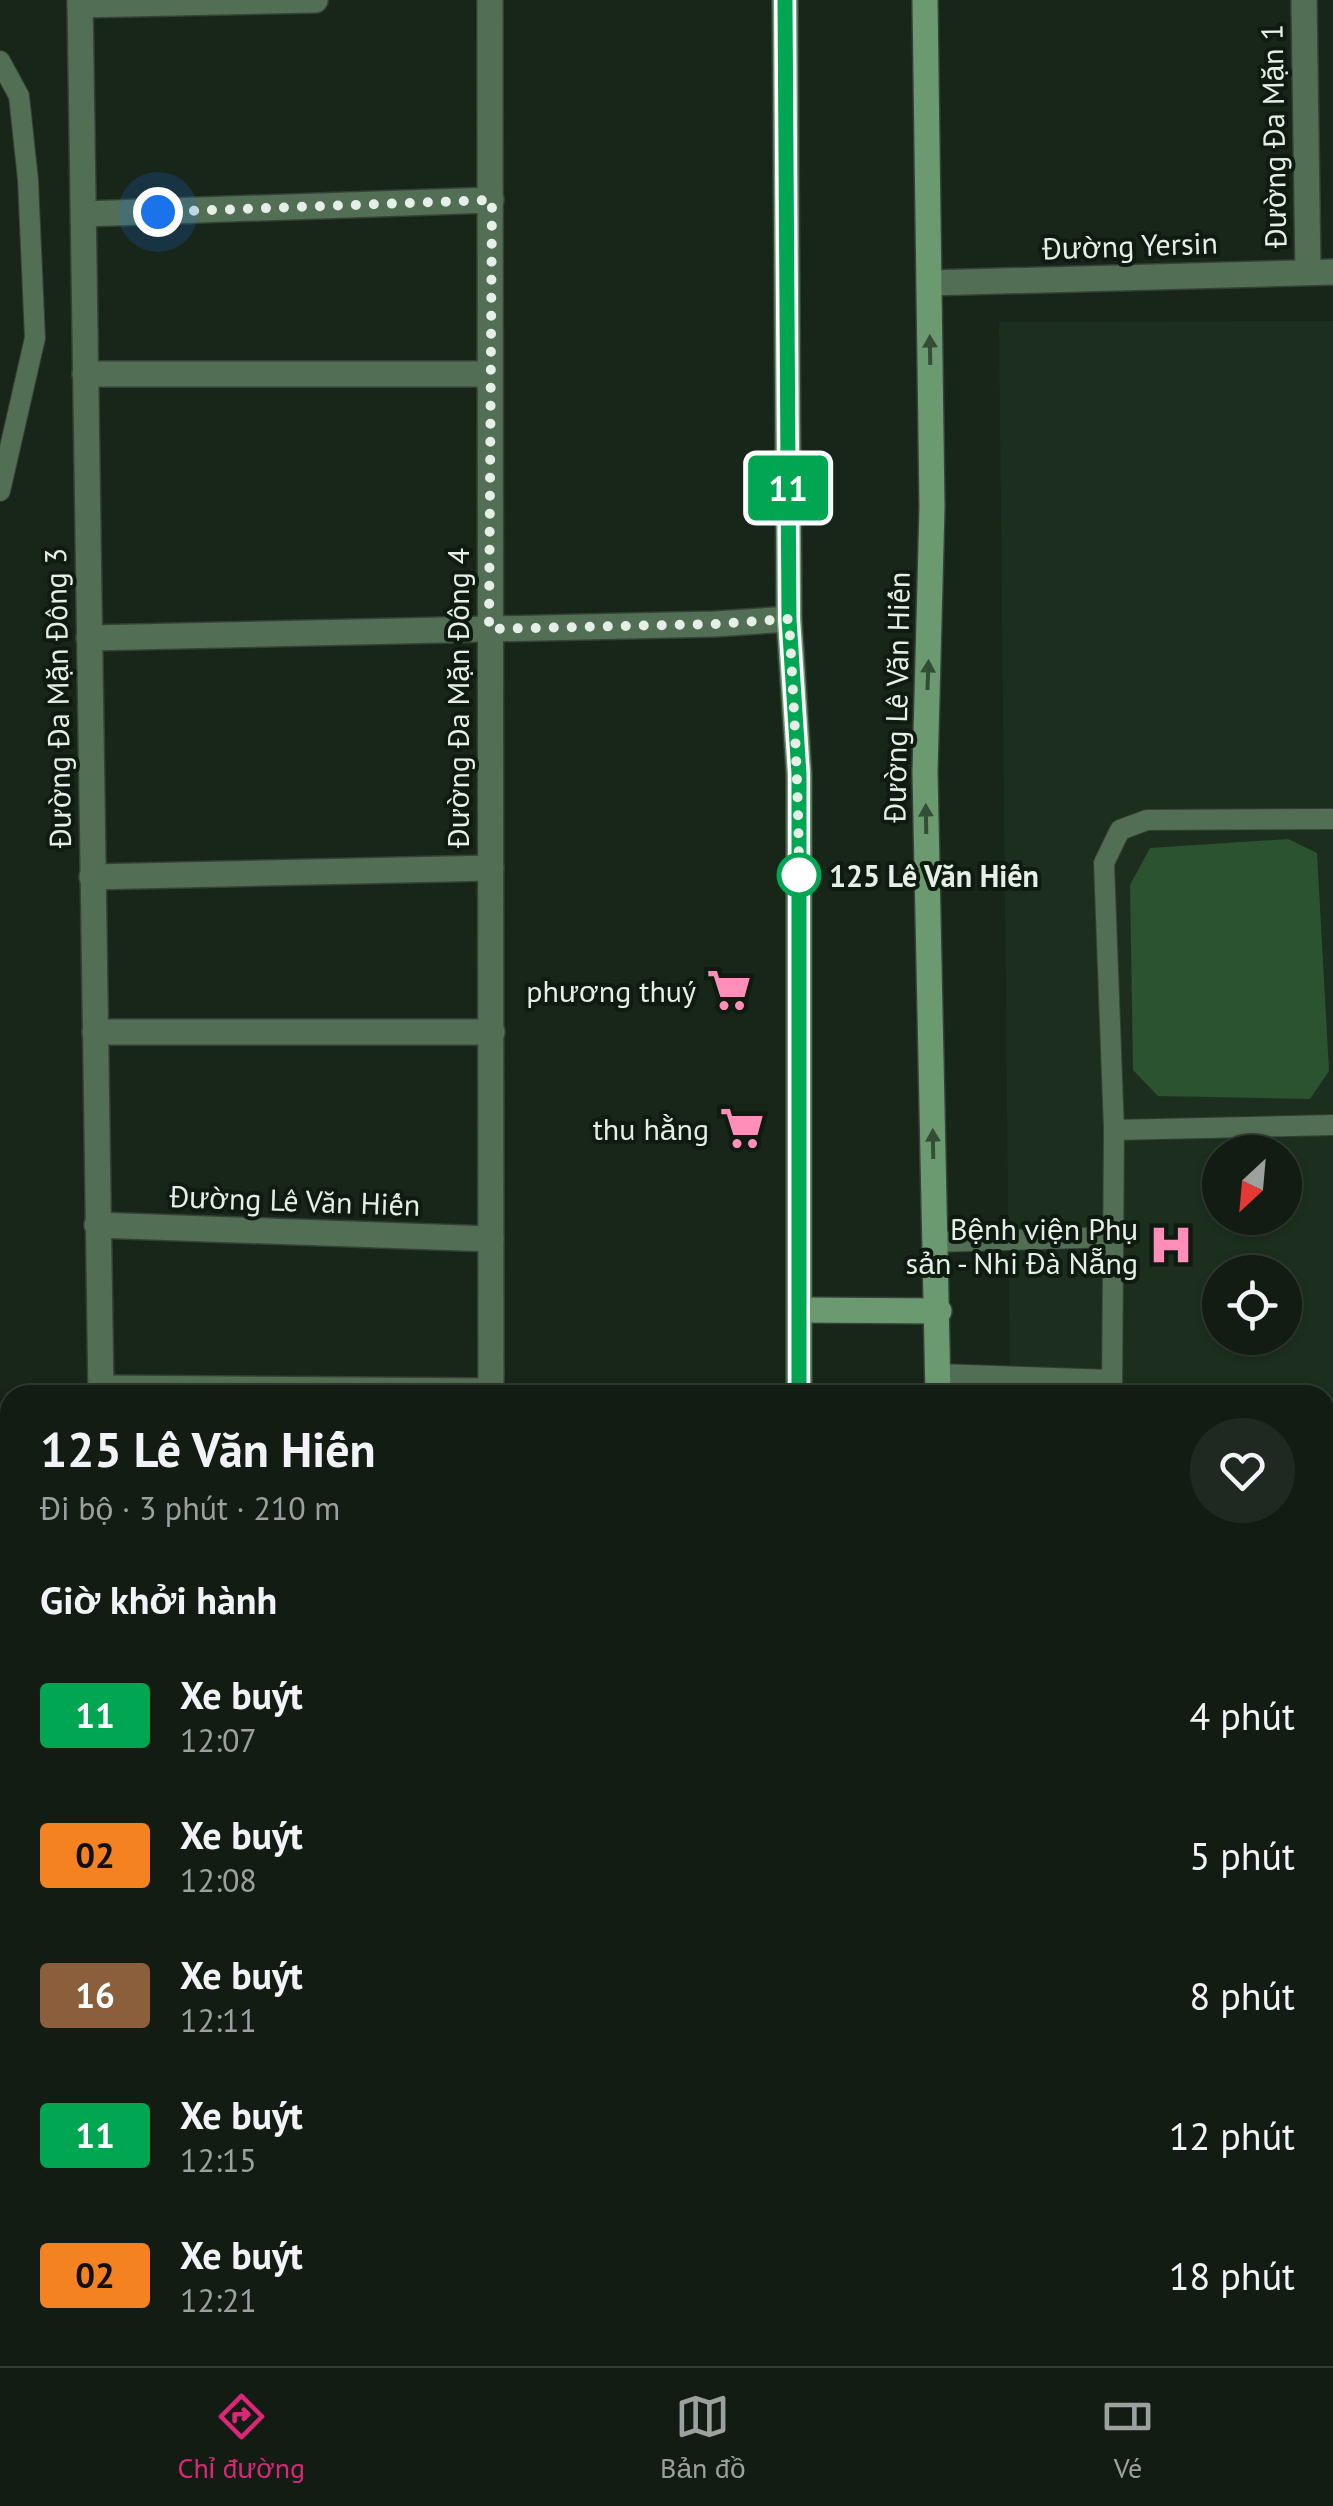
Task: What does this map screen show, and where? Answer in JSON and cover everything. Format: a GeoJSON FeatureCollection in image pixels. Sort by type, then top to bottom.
{"type":"FeatureCollection","features":[{"type":"Feature","properties":{"kind":"main road"},"geometry":{"type":"LineString","coordinates":[[785,0],[789,619],[799,774],[799,1385]]}},
{"type":"Feature","properties":{"kind":"main road","name":"Đường Lê Văn Hiến"},"geometry":{"type":"LineString","coordinates":[[924,0],[932,507],[925,772],[938,1385]]}},
{"type":"Feature","properties":{"kind":"main road"},"geometry":{"type":"LineString","coordinates":[[800,1310],[939,1311]]}},
{"type":"Feature","properties":{"kind":"street"},"geometry":{"type":"LineString","coordinates":[[80,2],[315,0]]}},
{"type":"Feature","properties":{"kind":"street","name":"Đường Đa Mặn Đông 4"},"geometry":{"type":"LineString","coordinates":[[490,0],[491,1385]]}},
{"type":"Feature","properties":{"kind":"street","name":"Đường Đa Mặn 1"},"geometry":{"type":"LineString","coordinates":[[1304,0],[1320,272]]}},
{"type":"Feature","properties":{"kind":"street","name":"Đường Đa Mặn Đông 3"},"geometry":{"type":"LineString","coordinates":[[80,2],[101,1385]]}},
{"type":"Feature","properties":{"kind":"street"},"geometry":{"type":"LineString","coordinates":[[84,214],[492,200]]}},
{"type":"Feature","properties":{"kind":"street","name":"Đường Yersin"},"geometry":{"type":"LineString","coordinates":[[928,283],[1320,272]]}},
{"type":"Feature","properties":{"kind":"street"},"geometry":{"type":"LineString","coordinates":[[86,374],[489,374]]}},
{"type":"Feature","properties":{"kind":"street"},"geometry":{"type":"LineString","coordinates":[[89,638],[789,619]]}},
{"type":"Feature","properties":{"kind":"street"},"geometry":{"type":"LineString","coordinates":[[92,877],[491,868]]}},
{"type":"Feature","properties":{"kind":"street"},"geometry":{"type":"LineString","coordinates":[[94,1032],[492,1032]]}},
{"type":"Feature","properties":{"kind":"street","name":"Đường Lê Văn Hiến"},"geometry":{"type":"LineString","coordinates":[[97,1226],[491,1239]]}},
{"type":"Feature","properties":{"kind":"lane"},"geometry":{"type":"LineString","coordinates":[[0,61],[18,96],[28,180],[35,338],[0,491]]}},
{"type":"Feature","properties":{"kind":"lane"},"geometry":{"type":"LineString","coordinates":[[1112,1385],[1114,1130],[1104,863],[1120,830],[1146,820],[1333,819]]}},
{"type":"Feature","properties":{"kind":"lane"},"geometry":{"type":"LineString","coordinates":[[1114,1130],[1333,1125]]}},
{"type":"Feature","properties":{"kind":"lane"},"geometry":{"type":"LineString","coordinates":[[936,1242],[1114,1237]]}},
{"type":"Feature","properties":{"kind":"shaded area","name":"Bệnh viện Phụ sản - Nhi Đà Nẵng"},"geometry":{"type":"Polygon","coordinates":[[[1333,321],[1333,1385],[1010,1385],[999,322],[1333,321]]]}},
{"type":"Feature","properties":{"kind":"green space"},"geometry":{"type":"Polygon","coordinates":[[[1288,839],[1317,853],[1329,1071],[1310,1099],[1158,1096],[1133,1070],[1130,885],[1150,848],[1288,839]]]}},
{"type":"Feature","properties":{"kind":"bus line","name":"11"},"geometry":{"type":"LineString","coordinates":[[785,0],[789,619],[799,774],[799,1385]]}},
{"type":"Feature","properties":{"kind":"place","name":"125 Lê Văn Hiến"},"geometry":{"type":"Point","coordinates":[799,875]}},
{"type":"Feature","properties":{"kind":"place","name":"phương thuý"},"geometry":{"type":"Point","coordinates":[729,990]}},
{"type":"Feature","properties":{"kind":"place","name":"thu hằng"},"geometry":{"type":"Point","coordinates":[742,1128]}},
{"type":"Feature","properties":{"kind":"place","name":"Bệnh viện Phụ sản - Nhi Đà Nẵng"},"geometry":{"type":"Point","coordinates":[1171,1245]}},
{"type":"Feature","properties":{"kind":"route"},"geometry":{"type":"LineString","coordinates":[[158,212],[492,200],[489,629],[789,619],[799,774],[799,811],[799,848],[799,885],[799,875]]}}]}
